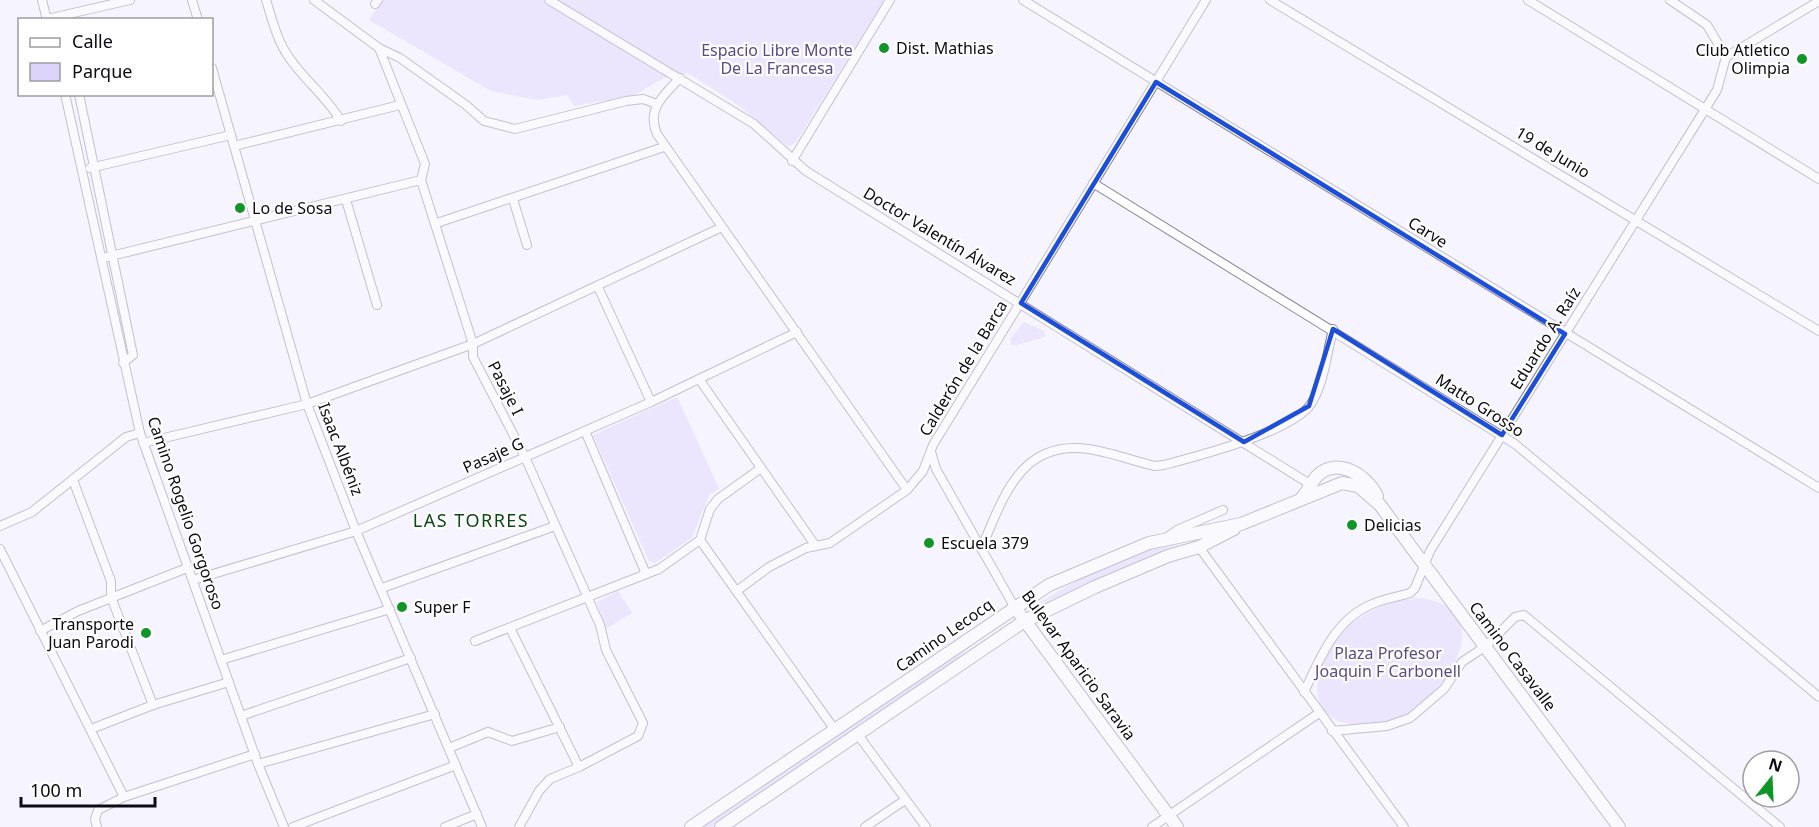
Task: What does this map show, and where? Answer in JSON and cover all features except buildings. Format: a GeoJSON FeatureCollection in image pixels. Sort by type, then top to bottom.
{"type":"FeatureCollection","features":[{"type":"Feature","properties":{"kind":"street"},"geometry":{"type":"LineString","coordinates":[[42,0],[47,18]]}},
{"type":"Feature","properties":{"kind":"street"},"geometry":{"type":"LineString","coordinates":[[60,18],[130,0]]}},
{"type":"Feature","properties":{"kind":"street"},"geometry":{"type":"LineString","coordinates":[[192,0],[197,18]]}},
{"type":"Feature","properties":{"kind":"street"},"geometry":{"type":"LineString","coordinates":[[266,0],[275,30],[288,56],[329,100],[342,121]]}},
{"type":"Feature","properties":{"kind":"street"},"geometry":{"type":"LineString","coordinates":[[315,0],[379,48],[466,105],[484,122],[501,128],[515,129],[626,101],[643,99],[657,104]]}},
{"type":"Feature","properties":{"kind":"street","name":"Doctor Valentín Álvarez"},"geometry":{"type":"LineString","coordinates":[[549,0],[754,124],[792,161],[1315,488]]}},
{"type":"Feature","properties":{"kind":"street"},"geometry":{"type":"LineString","coordinates":[[792,161],[890,0]]}},
{"type":"Feature","properties":{"kind":"street","name":"Carve"},"geometry":{"type":"LineString","coordinates":[[1023,0],[1819,488]]}},
{"type":"Feature","properties":{"kind":"street","name":"Calderón de la Barca"},"geometry":{"type":"LineString","coordinates":[[738,590],[769,567],[815,545],[830,543],[918,480],[931,452],[1206,0]]}},
{"type":"Feature","properties":{"kind":"street","name":"19 de Junio"},"geometry":{"type":"LineString","coordinates":[[1270,0],[1637,219],[1819,331]]}},
{"type":"Feature","properties":{"kind":"street"},"geometry":{"type":"LineString","coordinates":[[1528,0],[1819,179]]}},
{"type":"Feature","properties":{"kind":"street"},"geometry":{"type":"LineString","coordinates":[[1670,0],[1707,25],[1726,57],[1819,0]]}},
{"type":"Feature","properties":{"kind":"street","name":"Pasaje I"},"geometry":{"type":"LineString","coordinates":[[379,48],[425,164],[421,180],[437,223],[472,344],[473,357],[525,458],[600,625],[606,650],[643,723],[638,736],[579,767]]}},
{"type":"Feature","properties":{"kind":"street","name":"Eduardo A. Raíz"},"geometry":{"type":"LineString","coordinates":[[1304,692],[1323,651],[1345,622],[1369,605],[1410,593],[1418,583],[1424,564],[1502,435],[1706,108],[1721,81],[1726,57]]}},
{"type":"Feature","properties":{"kind":"street","name":"Isaac Albéniz"},"geometry":{"type":"LineString","coordinates":[[213,72],[307,404],[356,531],[482,827]]}},
{"type":"Feature","properties":{"kind":"street"},"geometry":{"type":"LineString","coordinates":[[680,78],[657,104],[652,122],[664,147],[907,490]]}},
{"type":"Feature","properties":{"kind":"street","name":"Camino Rogelio Gorgoroso"},"geometry":{"type":"LineString","coordinates":[[66,96],[88,169],[107,257],[123,363],[140,433],[258,764],[284,827]]}},
{"type":"Feature","properties":{"kind":"street"},"geometry":{"type":"LineString","coordinates":[[79,96],[88,169],[231,135]]}},
{"type":"Feature","properties":{"kind":"street"},"geometry":{"type":"LineString","coordinates":[[234,146],[400,105]]}},
{"type":"Feature","properties":{"kind":"street"},"geometry":{"type":"LineString","coordinates":[[437,223],[664,147]]}},
{"type":"Feature","properties":{"kind":"street"},"geometry":{"type":"LineString","coordinates":[[107,257],[421,180]]}},
{"type":"Feature","properties":{"kind":"street","name":"Matto Grosso"},"geometry":{"type":"LineString","coordinates":[[1093,183],[1502,435],[1819,697]]}},
{"type":"Feature","properties":{"kind":"street"},"geometry":{"type":"LineString","coordinates":[[513,199],[527,245]]}},
{"type":"Feature","properties":{"kind":"street"},"geometry":{"type":"LineString","coordinates":[[346,200],[377,305]]}},
{"type":"Feature","properties":{"kind":"street"},"geometry":{"type":"LineString","coordinates":[[143,443],[307,404],[472,344],[722,227]]}},
{"type":"Feature","properties":{"kind":"street"},"geometry":{"type":"LineString","coordinates":[[598,287],[651,402]]}},
{"type":"Feature","properties":{"kind":"street"},"geometry":{"type":"LineString","coordinates":[[981,549],[1010,484],[1023,467],[1038,457],[1063,449],[1089,449],[1155,466],[1244,442],[1301,414],[1316,396],[1333,329]]}},
{"type":"Feature","properties":{"kind":"street","name":"Pasaje G"},"geometry":{"type":"LineString","coordinates":[[193,580],[356,531],[651,402],[797,332]]}},
{"type":"Feature","properties":{"kind":"street"},"geometry":{"type":"LineString","coordinates":[[699,379],[815,545]]}},
{"type":"Feature","properties":{"kind":"street"},"geometry":{"type":"LineString","coordinates":[[585,431],[646,574]]}},
{"type":"Feature","properties":{"kind":"street"},"geometry":{"type":"LineString","coordinates":[[0,526],[32,512],[126,437],[140,433]]}},
{"type":"Feature","properties":{"kind":"street","name":"Bulevar Aparicio Saravia"},"geometry":{"type":"LineString","coordinates":[[931,452],[936,469],[1023,622],[1177,827]]}},
{"type":"Feature","properties":{"kind":"street"},"geometry":{"type":"LineString","coordinates":[[475,641],[658,569],[700,540],[710,509],[718,499],[761,468]]}},
{"type":"Feature","properties":{"kind":"street","name":"Camino Lecocq"},"geometry":{"type":"LineString","coordinates":[[724,826],[1023,622],[1095,587],[1168,556],[1199,547],[1241,524],[1300,500],[1315,488],[1324,471],[1348,470],[1367,480],[1376,493],[1380,505]]}},
{"type":"Feature","properties":{"kind":"street"},"geometry":{"type":"LineString","coordinates":[[73,480],[111,581],[111,597],[153,705]]}},
{"type":"Feature","properties":{"kind":"street"},"geometry":{"type":"LineString","coordinates":[[1315,488],[1350,483],[1363,489],[1380,505]]}},
{"type":"Feature","properties":{"kind":"street","name":"Camino Casavalle"},"geometry":{"type":"LineString","coordinates":[[1380,505],[1619,827]]}},
{"type":"Feature","properties":{"kind":"street"},"geometry":{"type":"LineString","coordinates":[[1167,537],[1177,530],[1223,510]]}},
{"type":"Feature","properties":{"kind":"street","name":"Camino Lecocq"},"geometry":{"type":"LineString","coordinates":[[691,827],[1014,606],[1049,585],[1167,537],[1241,524]]}},
{"type":"Feature","properties":{"kind":"street"},"geometry":{"type":"LineString","coordinates":[[382,588],[555,526]]}},
{"type":"Feature","properties":{"kind":"street"},"geometry":{"type":"LineString","coordinates":[[700,540],[738,590],[835,730]]}},
{"type":"Feature","properties":{"kind":"street"},"geometry":{"type":"LineString","coordinates":[[1199,547],[1404,827]]}},
{"type":"Feature","properties":{"kind":"street"},"geometry":{"type":"LineString","coordinates":[[0,549],[124,797]]}},
{"type":"Feature","properties":{"kind":"street"},"geometry":{"type":"LineString","coordinates":[[40,631],[111,597],[187,568]]}},
{"type":"Feature","properties":{"kind":"street"},"geometry":{"type":"LineString","coordinates":[[221,660],[390,609]]}},
{"type":"Feature","properties":{"kind":"street"},"geometry":{"type":"LineString","coordinates":[[1332,731],[1387,726],[1410,718],[1429,705],[1444,689],[1462,662],[1486,646],[1515,617],[1528,616],[1780,827]]}},
{"type":"Feature","properties":{"kind":"street"},"geometry":{"type":"LineString","coordinates":[[510,628],[579,767],[550,779],[543,786],[519,827]]}},
{"type":"Feature","properties":{"kind":"street"},"geometry":{"type":"LineString","coordinates":[[242,716],[411,658]]}},
{"type":"Feature","properties":{"kind":"street"},"geometry":{"type":"LineString","coordinates":[[91,729],[153,705],[229,682]]}},
{"type":"Feature","properties":{"kind":"street"},"geometry":{"type":"LineString","coordinates":[[1152,827],[1319,713]]}},
{"type":"Feature","properties":{"kind":"street"},"geometry":{"type":"LineString","coordinates":[[258,764],[435,714]]}},
{"type":"Feature","properties":{"kind":"street"},"geometry":{"type":"LineString","coordinates":[[449,748],[488,732],[512,741],[560,727]]}},
{"type":"Feature","properties":{"kind":"street"},"geometry":{"type":"LineString","coordinates":[[858,735],[926,827]]}},
{"type":"Feature","properties":{"kind":"street"},"geometry":{"type":"LineString","coordinates":[[97,827],[95,819],[98,810],[124,797],[255,754]]}},
{"type":"Feature","properties":{"kind":"street"},"geometry":{"type":"LineString","coordinates":[[292,827],[456,765]]}},
{"type":"Feature","properties":{"kind":"street"},"geometry":{"type":"LineString","coordinates":[[865,827],[905,800]]}},
{"type":"Feature","properties":{"kind":"street"},"geometry":{"type":"LineString","coordinates":[[445,827],[477,814]]}},
{"type":"Feature","properties":{"kind":"highlighted area"},"geometry":{"type":"Polygon","coordinates":[[[1156,82],[1565,334],[1502,435],[1333,329],[1309,406],[1244,442],[1021,303],[1156,82]]]}},
{"type":"Feature","properties":{"kind":"green space","name":"Espacio Libre Monte De La Francesa"},"geometry":{"type":"Polygon","coordinates":[[[381,0],[884,0],[796,142],[789,147],[738,105],[688,73],[666,77],[632,96],[574,106],[567,95],[537,100],[491,91],[369,20],[381,0]]]}},
{"type":"Feature","properties":{"kind":"green space"},"geometry":{"type":"Polygon","coordinates":[[[1024,322],[1044,331],[1045,337],[1012,346],[1010,339],[1024,322]]]}},
{"type":"Feature","properties":{"kind":"green space"},"geometry":{"type":"Polygon","coordinates":[[[677,397],[719,488],[709,495],[692,538],[655,563],[649,561],[593,435],[677,397]]]}},
{"type":"Feature","properties":{"kind":"green space"},"geometry":{"type":"Polygon","coordinates":[[[1192,538],[1024,613],[1082,578],[1127,557],[1192,538]]]}},
{"type":"Feature","properties":{"kind":"green space"},"geometry":{"type":"Polygon","coordinates":[[[618,591],[632,613],[606,629],[597,602],[618,591]]]}},
{"type":"Feature","properties":{"kind":"green space","name":"Plaza Profesor Joaquin F Carbonell"},"geometry":{"type":"Polygon","coordinates":[[[1418,598],[1442,604],[1456,615],[1462,630],[1460,647],[1453,666],[1442,683],[1428,699],[1412,711],[1393,720],[1353,724],[1332,718],[1321,705],[1317,688],[1325,660],[1339,637],[1355,621],[1384,605],[1418,598]]]}},
{"type":"Feature","properties":{"kind":"green space"},"geometry":{"type":"Polygon","coordinates":[[[974,643],[951,664],[711,827],[700,827],[974,643]]]}},
{"type":"Feature","properties":{"kind":"place","name":"Dist. Mathias"},"geometry":{"type":"Point","coordinates":[884,48]}},
{"type":"Feature","properties":{"kind":"place","name":"Club Atletico Olimpia"},"geometry":{"type":"Point","coordinates":[1802,59]}},
{"type":"Feature","properties":{"kind":"place","name":"Lo de Sosa"},"geometry":{"type":"Point","coordinates":[240,208]}},
{"type":"Feature","properties":{"kind":"place","name":"Delicias"},"geometry":{"type":"Point","coordinates":[1352,525]}},
{"type":"Feature","properties":{"kind":"place","name":"Escuela 379"},"geometry":{"type":"Point","coordinates":[929,543]}},
{"type":"Feature","properties":{"kind":"place","name":"Super F"},"geometry":{"type":"Point","coordinates":[402,607]}},
{"type":"Feature","properties":{"kind":"place","name":"Transporte Juan Parodi"},"geometry":{"type":"Point","coordinates":[146,633]}},
{"type":"Feature","properties":{"kind":"district","name":"LAS TORRES"},"geometry":{"type":"Point","coordinates":[471,520]}}]}
